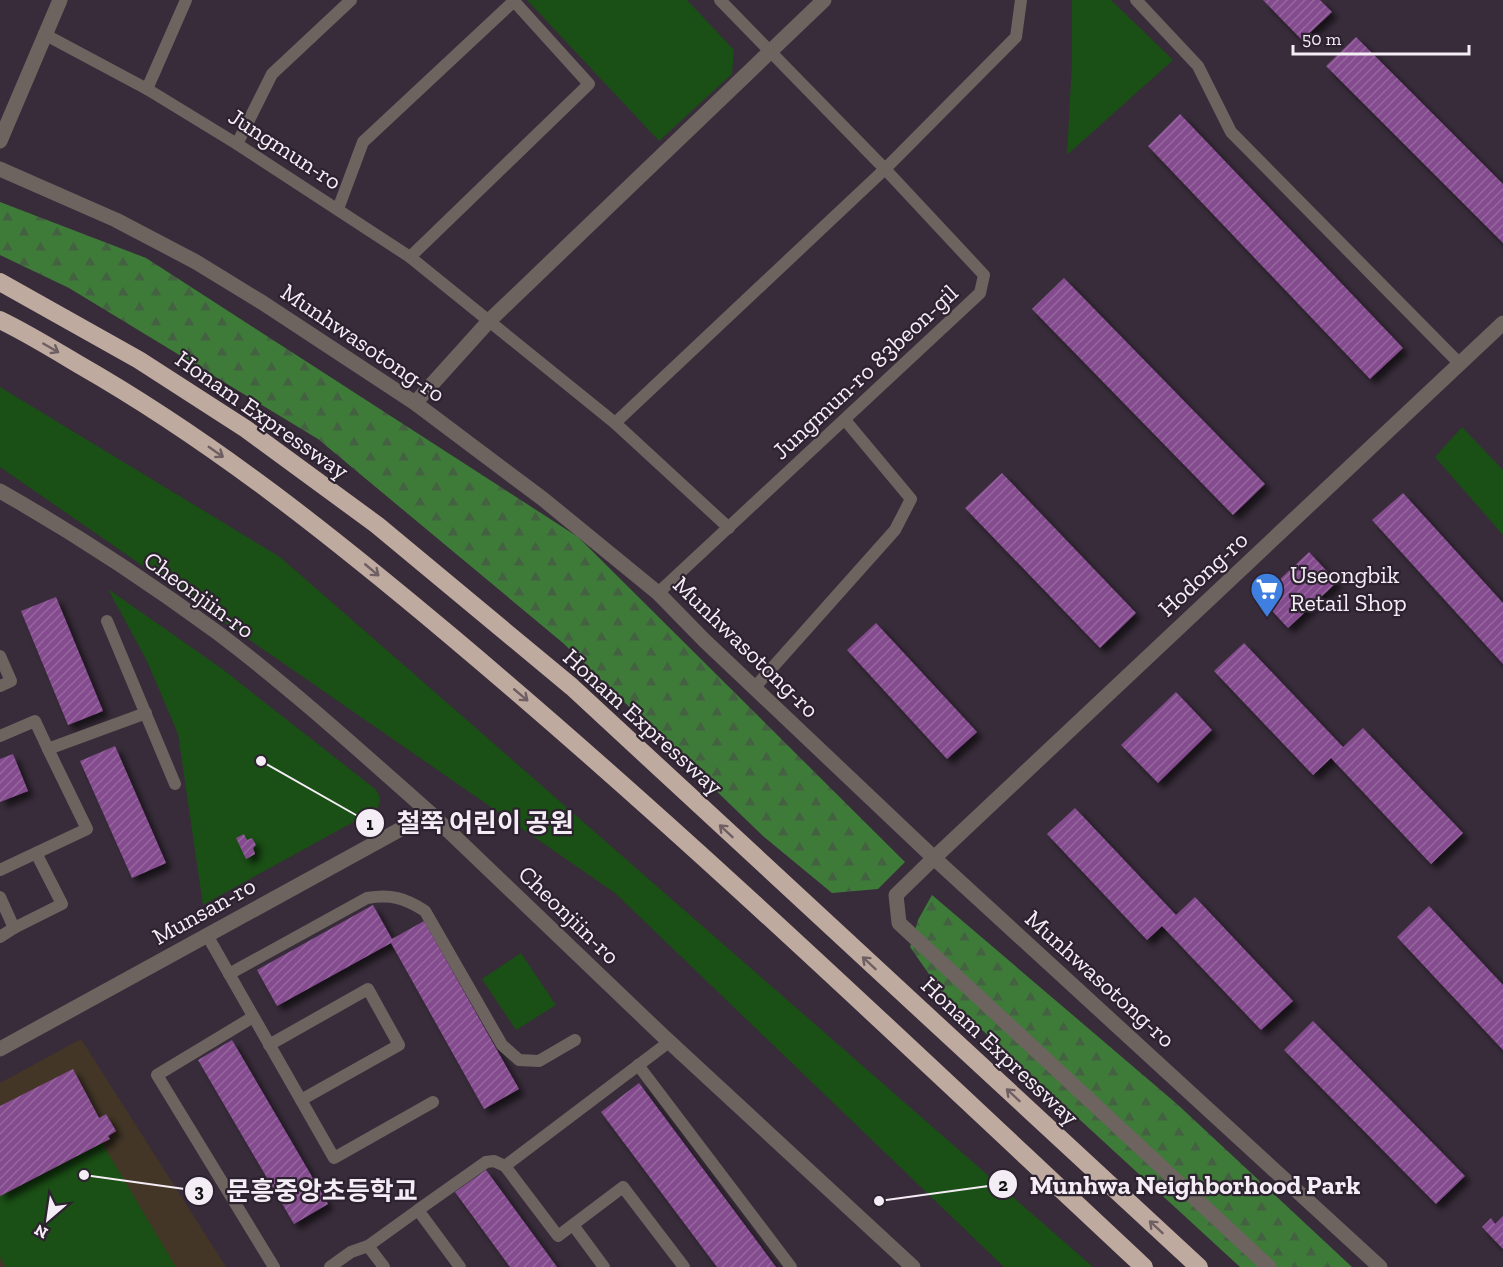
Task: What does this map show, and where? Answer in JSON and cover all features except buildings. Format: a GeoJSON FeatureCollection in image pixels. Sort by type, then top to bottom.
{"type":"FeatureCollection","features":[{"type":"Feature","properties":{"kind":"highway","name":"Honam Expressway"},"geometry":{"type":"LineString","coordinates":[[0,282],[140,360],[246,429],[377,525],[572,687],[1199,1267]]}},
{"type":"Feature","properties":{"kind":"highway"},"geometry":{"type":"LineString","coordinates":[[0,320],[138,398],[237,466],[349,551],[554,723],[750,899],[1144,1267]]}},
{"type":"Feature","properties":{"kind":"street"},"geometry":{"type":"LineString","coordinates":[[0,141],[60,0]]}},
{"type":"Feature","properties":{"kind":"street"},"geometry":{"type":"LineString","coordinates":[[415,403],[489,321],[824,0]]}},
{"type":"Feature","properties":{"kind":"street","name":"Munhwasotong-ro"},"geometry":{"type":"LineString","coordinates":[[0,169],[116,220],[196,262],[333,347],[415,403],[543,499],[658,593],[934,858],[1380,1267]]}},
{"type":"Feature","properties":{"kind":"street","name":"Hodong-ro"},"geometry":{"type":"LineString","coordinates":[[1269,1267],[899,923],[896,895],[1503,323]]}},
{"type":"Feature","properties":{"kind":"street","name":"Cheonjiin-ro"},"geometry":{"type":"LineString","coordinates":[[0,491],[87,543],[218,633],[318,714],[430,813],[669,1042],[914,1267]]}},
{"type":"Feature","properties":{"kind":"street","name":"Munsan-ro"},"geometry":{"type":"LineString","coordinates":[[0,1049],[430,813]]}},
{"type":"Feature","properties":{"kind":"lane"},"geometry":{"type":"LineString","coordinates":[[147,89],[186,0]]}},
{"type":"Feature","properties":{"kind":"lane"},"geometry":{"type":"LineString","coordinates":[[237,144],[272,74],[351,0]]}},
{"type":"Feature","properties":{"kind":"lane"},"geometry":{"type":"LineString","coordinates":[[338,209],[363,142],[514,0],[589,84],[410,257]]}},
{"type":"Feature","properties":{"kind":"lane","name":"Jungmun-ro 83beon-gil"},"geometry":{"type":"LineString","coordinates":[[658,593],[980,293],[984,275],[885,169],[720,0]]}},
{"type":"Feature","properties":{"kind":"lane"},"geometry":{"type":"LineString","coordinates":[[615,423],[885,169],[1016,37],[1021,0]]}},
{"type":"Feature","properties":{"kind":"lane"},"geometry":{"type":"LineString","coordinates":[[1137,0],[1198,66],[1231,132],[1460,364]]}},
{"type":"Feature","properties":{"kind":"lane","name":"Jungmun-ro"},"geometry":{"type":"LineString","coordinates":[[44,34],[147,89],[237,144],[410,257],[615,423],[729,528]]}},
{"type":"Feature","properties":{"kind":"lane"},"geometry":{"type":"LineString","coordinates":[[755,687],[895,530],[911,499],[845,420]]}},
{"type":"Feature","properties":{"kind":"lane"},"geometry":{"type":"LineString","coordinates":[[107,621],[176,784]]}},
{"type":"Feature","properties":{"kind":"lane"},"geometry":{"type":"LineString","coordinates":[[0,656],[11,681],[0,686]]}},
{"type":"Feature","properties":{"kind":"lane"},"geometry":{"type":"LineString","coordinates":[[48,749],[146,713]]}},
{"type":"Feature","properties":{"kind":"lane"},"geometry":{"type":"LineString","coordinates":[[0,736],[35,721],[87,829],[0,870]]}},
{"type":"Feature","properties":{"kind":"lane"},"geometry":{"type":"LineString","coordinates":[[0,937],[62,904],[36,853]]}},
{"type":"Feature","properties":{"kind":"lane"},"geometry":{"type":"LineString","coordinates":[[229,974],[367,898],[382,895],[399,898],[425,911],[502,1045],[519,1060],[539,1061],[575,1040]]}},
{"type":"Feature","properties":{"kind":"lane"},"geometry":{"type":"LineString","coordinates":[[0,897],[14,928]]}},
{"type":"Feature","properties":{"kind":"lane"},"geometry":{"type":"LineString","coordinates":[[207,935],[334,1158],[433,1102]]}},
{"type":"Feature","properties":{"kind":"lane"},"geometry":{"type":"LineString","coordinates":[[269,1045],[368,989],[399,1045],[301,1100]]}},
{"type":"Feature","properties":{"kind":"lane"},"geometry":{"type":"LineString","coordinates":[[253,1017],[157,1075],[274,1267]]}},
{"type":"Feature","properties":{"kind":"lane"},"geometry":{"type":"LineString","coordinates":[[505,1166],[669,1042]]}},
{"type":"Feature","properties":{"kind":"lane"},"geometry":{"type":"LineString","coordinates":[[638,1065],[791,1267]]}},
{"type":"Feature","properties":{"kind":"lane"},"geometry":{"type":"LineString","coordinates":[[330,1267],[351,1252],[368,1246],[486,1162],[494,1161],[505,1166],[558,1236],[623,1187],[684,1267]]}},
{"type":"Feature","properties":{"kind":"lane"},"geometry":{"type":"LineString","coordinates":[[418,1210],[460,1267]]}},
{"type":"Feature","properties":{"kind":"lane"},"geometry":{"type":"LineString","coordinates":[[573,1225],[604,1267]]}},
{"type":"Feature","properties":{"kind":"lane"},"geometry":{"type":"LineString","coordinates":[[368,1246],[384,1267]]}},
{"type":"Feature","properties":{"kind":"shaded area"},"geometry":{"type":"Polygon","coordinates":[[[81,1039],[226,1267],[0,1267],[0,1083],[81,1039]]]}},
{"type":"Feature","properties":{"kind":"green space"},"geometry":{"type":"Polygon","coordinates":[[[527,0],[687,0],[734,50],[732,74],[659,141],[527,0]]]}},
{"type":"Feature","properties":{"kind":"green space"},"geometry":{"type":"Polygon","coordinates":[[[1072,0],[1111,0],[1173,60],[1067,155],[1072,63],[1072,0]]]}},
{"type":"Feature","properties":{"kind":"green space"},"geometry":{"type":"Polygon","coordinates":[[[0,202],[146,258],[578,537],[905,862],[878,889],[832,893],[763,836],[563,643],[318,439],[69,288],[0,255],[0,202]]]}},
{"type":"Feature","properties":{"kind":"green space"},"geometry":{"type":"Polygon","coordinates":[[[0,387],[280,557],[1093,1267],[1004,1267],[615,893],[0,467],[0,387]]]}},
{"type":"Feature","properties":{"kind":"green space"},"geometry":{"type":"Polygon","coordinates":[[[1462,427],[1503,470],[1503,535],[1435,457],[1462,427]]]}},
{"type":"Feature","properties":{"kind":"green space"},"geometry":{"type":"Polygon","coordinates":[[[108,589],[221,668],[374,788],[380,798],[377,809],[203,905],[178,734],[147,661],[108,589]]]}},
{"type":"Feature","properties":{"kind":"green space"},"geometry":{"type":"Polygon","coordinates":[[[932,895],[1177,1104],[1352,1267],[1240,1267],[943,994],[910,947],[918,920],[932,895]]]}},
{"type":"Feature","properties":{"kind":"green space"},"geometry":{"type":"Polygon","coordinates":[[[521,953],[556,1005],[516,1030],[482,979],[521,953]]]}},
{"type":"Feature","properties":{"kind":"green space"},"geometry":{"type":"Polygon","coordinates":[[[102,1143],[176,1267],[6,1267],[0,1257],[0,1196],[102,1143]]]}},
{"type":"Feature","properties":{"kind":"place","name":"Useongbik Retail Shop"},"geometry":{"type":"Point","coordinates":[1267,618]}},
{"type":"Feature","properties":{"kind":"place","name":"철쭉 어린이 공원"},"geometry":{"type":"Point","coordinates":[261,761]}},
{"type":"Feature","properties":{"kind":"place","name":"문흥중앙초등학교"},"geometry":{"type":"Point","coordinates":[84,1175]}},
{"type":"Feature","properties":{"kind":"place","name":"Munhwa Neighborhood Park"},"geometry":{"type":"Point","coordinates":[879,1201]}}]}
